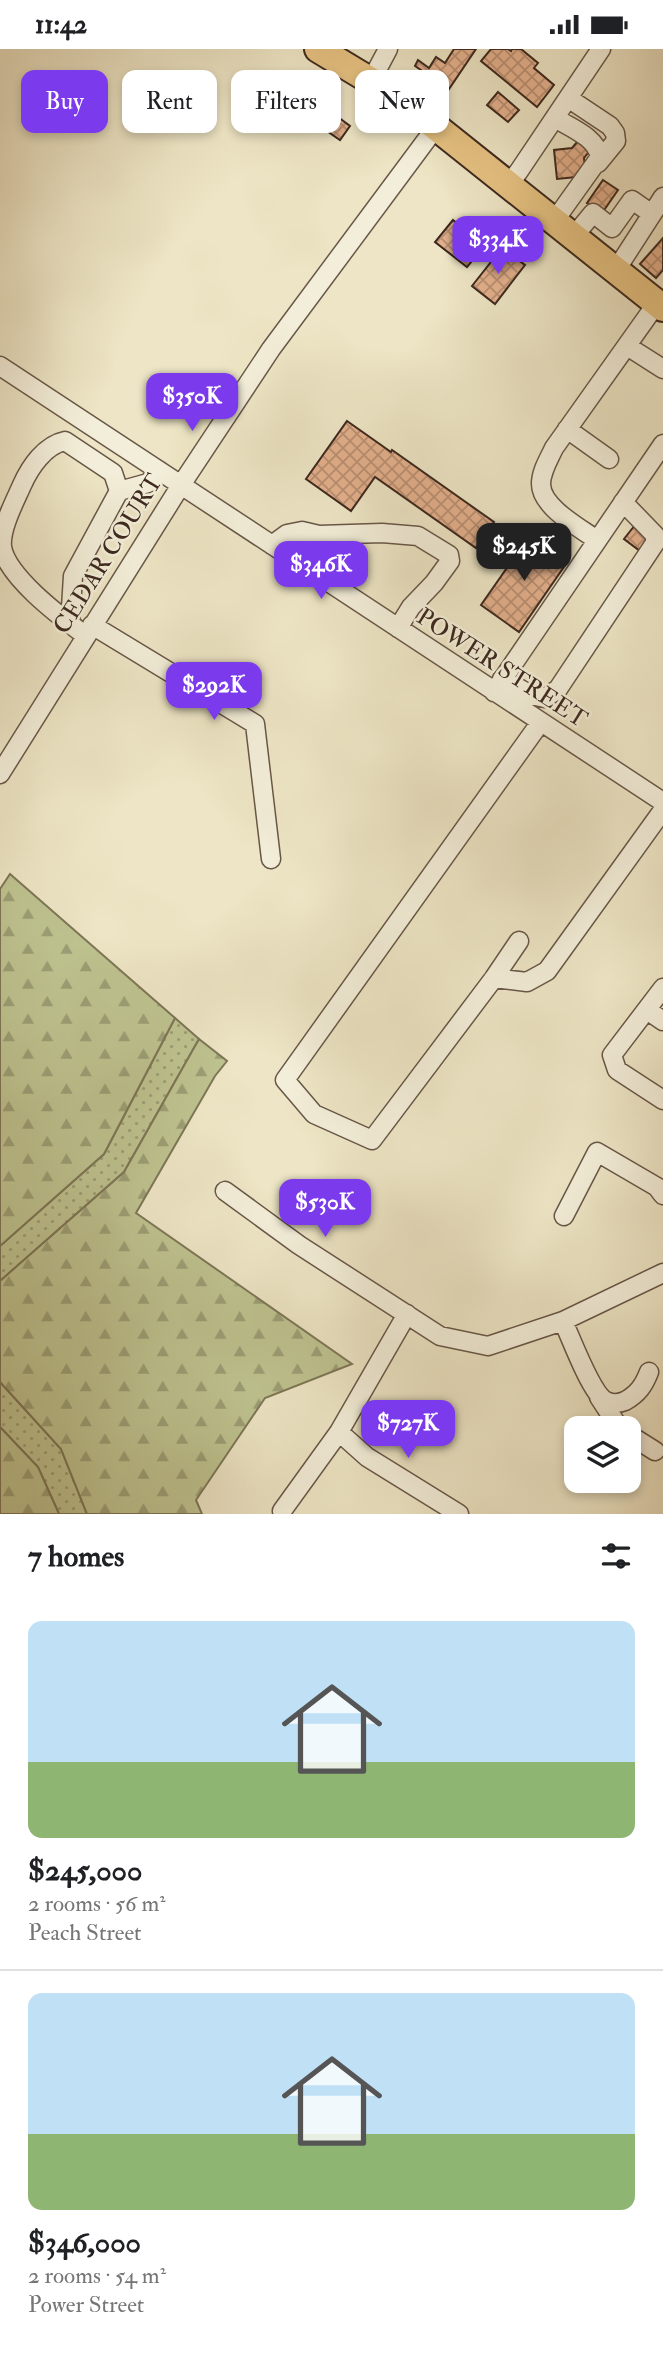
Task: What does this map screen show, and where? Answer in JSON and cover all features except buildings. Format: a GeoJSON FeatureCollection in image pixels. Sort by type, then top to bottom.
{"type":"FeatureCollection","features":[{"type":"Feature","properties":{"kind":"highway"},"geometry":{"type":"LineString","coordinates":[[329,52],[355,70]]}},
{"type":"Feature","properties":{"kind":"highway"},"geometry":{"type":"LineString","coordinates":[[444,133],[660,305]]}},
{"type":"Feature","properties":{"kind":"street"},"geometry":{"type":"LineString","coordinates":[[377,70],[388,49]]}},
{"type":"Feature","properties":{"kind":"street"},"geometry":{"type":"LineString","coordinates":[[509,184],[601,49]]}},
{"type":"Feature","properties":{"kind":"street"},"geometry":{"type":"LineString","coordinates":[[569,98],[610,126],[615,133],[616,141],[598,163]]}},
{"type":"Feature","properties":{"kind":"street"},"geometry":{"type":"LineString","coordinates":[[555,118],[594,144],[600,157],[564,228]]}},
{"type":"Feature","properties":{"kind":"street","name":"CEDAR COURT"},"geometry":{"type":"LineString","coordinates":[[0,774],[181,485],[271,349],[432,133]]}},
{"type":"Feature","properties":{"kind":"street"},"geometry":{"type":"LineString","coordinates":[[616,270],[663,197]]}},
{"type":"Feature","properties":{"kind":"street"},"geometry":{"type":"LineString","coordinates":[[612,228],[632,200],[652,214]]}},
{"type":"Feature","properties":{"kind":"street"},"geometry":{"type":"LineString","coordinates":[[564,228],[593,213],[633,245]]}},
{"type":"Feature","properties":{"kind":"street"},"geometry":{"type":"LineString","coordinates":[[597,540],[550,506],[540,486],[543,471],[567,429],[660,305]]}},
{"type":"Feature","properties":{"kind":"street"},"geometry":{"type":"LineString","coordinates":[[627,346],[663,369]]}},
{"type":"Feature","properties":{"kind":"street","name":"POWER STREET"},"geometry":{"type":"LineString","coordinates":[[0,366],[398,628],[498,685],[540,723],[663,802]]}},
{"type":"Feature","properties":{"kind":"street"},"geometry":{"type":"LineString","coordinates":[[567,429],[609,459]]}},
{"type":"Feature","properties":{"kind":"street"},"geometry":{"type":"LineString","coordinates":[[119,491],[113,473],[65,441],[53,444],[27,473],[6,519],[1,545],[11,570],[70,624],[89,631],[255,724],[271,859]]}},
{"type":"Feature","properties":{"kind":"street"},"geometry":{"type":"LineString","coordinates":[[623,502],[655,535],[655,543],[558,689],[545,698],[498,685],[623,502],[663,444]]}},
{"type":"Feature","properties":{"kind":"street"},"geometry":{"type":"LineString","coordinates":[[70,624],[73,576],[119,491],[148,483],[160,471]]}},
{"type":"Feature","properties":{"kind":"street"},"geometry":{"type":"LineString","coordinates":[[272,545],[287,534],[302,531],[319,535],[418,535],[431,542],[449,555],[450,561],[411,607],[398,628]]}},
{"type":"Feature","properties":{"kind":"street"},"geometry":{"type":"LineString","coordinates":[[519,940],[494,978],[372,1140],[314,1114],[285,1080],[540,723]]}},
{"type":"Feature","properties":{"kind":"street"},"geometry":{"type":"LineString","coordinates":[[494,978],[527,982],[547,971],[663,810]]}},
{"type":"Feature","properties":{"kind":"street"},"geometry":{"type":"LineString","coordinates":[[663,988],[612,1055],[617,1070],[663,1100]]}},
{"type":"Feature","properties":{"kind":"street"},"geometry":{"type":"LineString","coordinates":[[647,1010],[663,1021]]}},
{"type":"Feature","properties":{"kind":"street"},"geometry":{"type":"LineString","coordinates":[[564,1216],[597,1152],[657,1187],[663,1195]]}},
{"type":"Feature","properties":{"kind":"street"},"geometry":{"type":"LineString","coordinates":[[225,1191],[299,1245],[440,1336],[488,1346],[563,1321],[663,1273]]}},
{"type":"Feature","properties":{"kind":"street"},"geometry":{"type":"LineString","coordinates":[[282,1511],[339,1432],[407,1314]]}},
{"type":"Feature","properties":{"kind":"street"},"geometry":{"type":"LineString","coordinates":[[563,1321],[596,1392],[611,1416]]}},
{"type":"Feature","properties":{"kind":"street"},"geometry":{"type":"LineString","coordinates":[[596,1392],[605,1402],[618,1404],[643,1386],[649,1372]]}},
{"type":"Feature","properties":{"kind":"street"},"geometry":{"type":"LineString","coordinates":[[339,1432],[367,1457],[458,1514]]}},
{"type":"Feature","properties":{"kind":"street"},"geometry":{"type":"LineString","coordinates":[[641,1442],[655,1451]]}},
{"type":"Feature","properties":{"kind":"green space"},"geometry":{"type":"Polygon","coordinates":[[[10,874],[175,1018],[104,1154],[0,1246],[0,889],[10,874]]]}},
{"type":"Feature","properties":{"kind":"green space"},"geometry":{"type":"Polygon","coordinates":[[[175,1018],[199,1039],[124,1172],[0,1281],[0,1246],[104,1154],[175,1018]]]}},
{"type":"Feature","properties":{"kind":"green space"},"geometry":{"type":"Polygon","coordinates":[[[199,1039],[227,1061],[215,1076],[136,1213],[352,1364],[265,1398],[196,1500],[202,1514],[87,1514],[61,1449],[0,1382],[0,1281],[124,1172],[199,1039]]]}},
{"type":"Feature","properties":{"kind":"green space"},"geometry":{"type":"Polygon","coordinates":[[[0,1382],[61,1449],[87,1514],[59,1514],[38,1467],[0,1427],[0,1382]]]}},
{"type":"Feature","properties":{"kind":"green space"},"geometry":{"type":"Polygon","coordinates":[[[0,1427],[38,1467],[59,1514],[0,1514],[0,1427]]]}}]}
